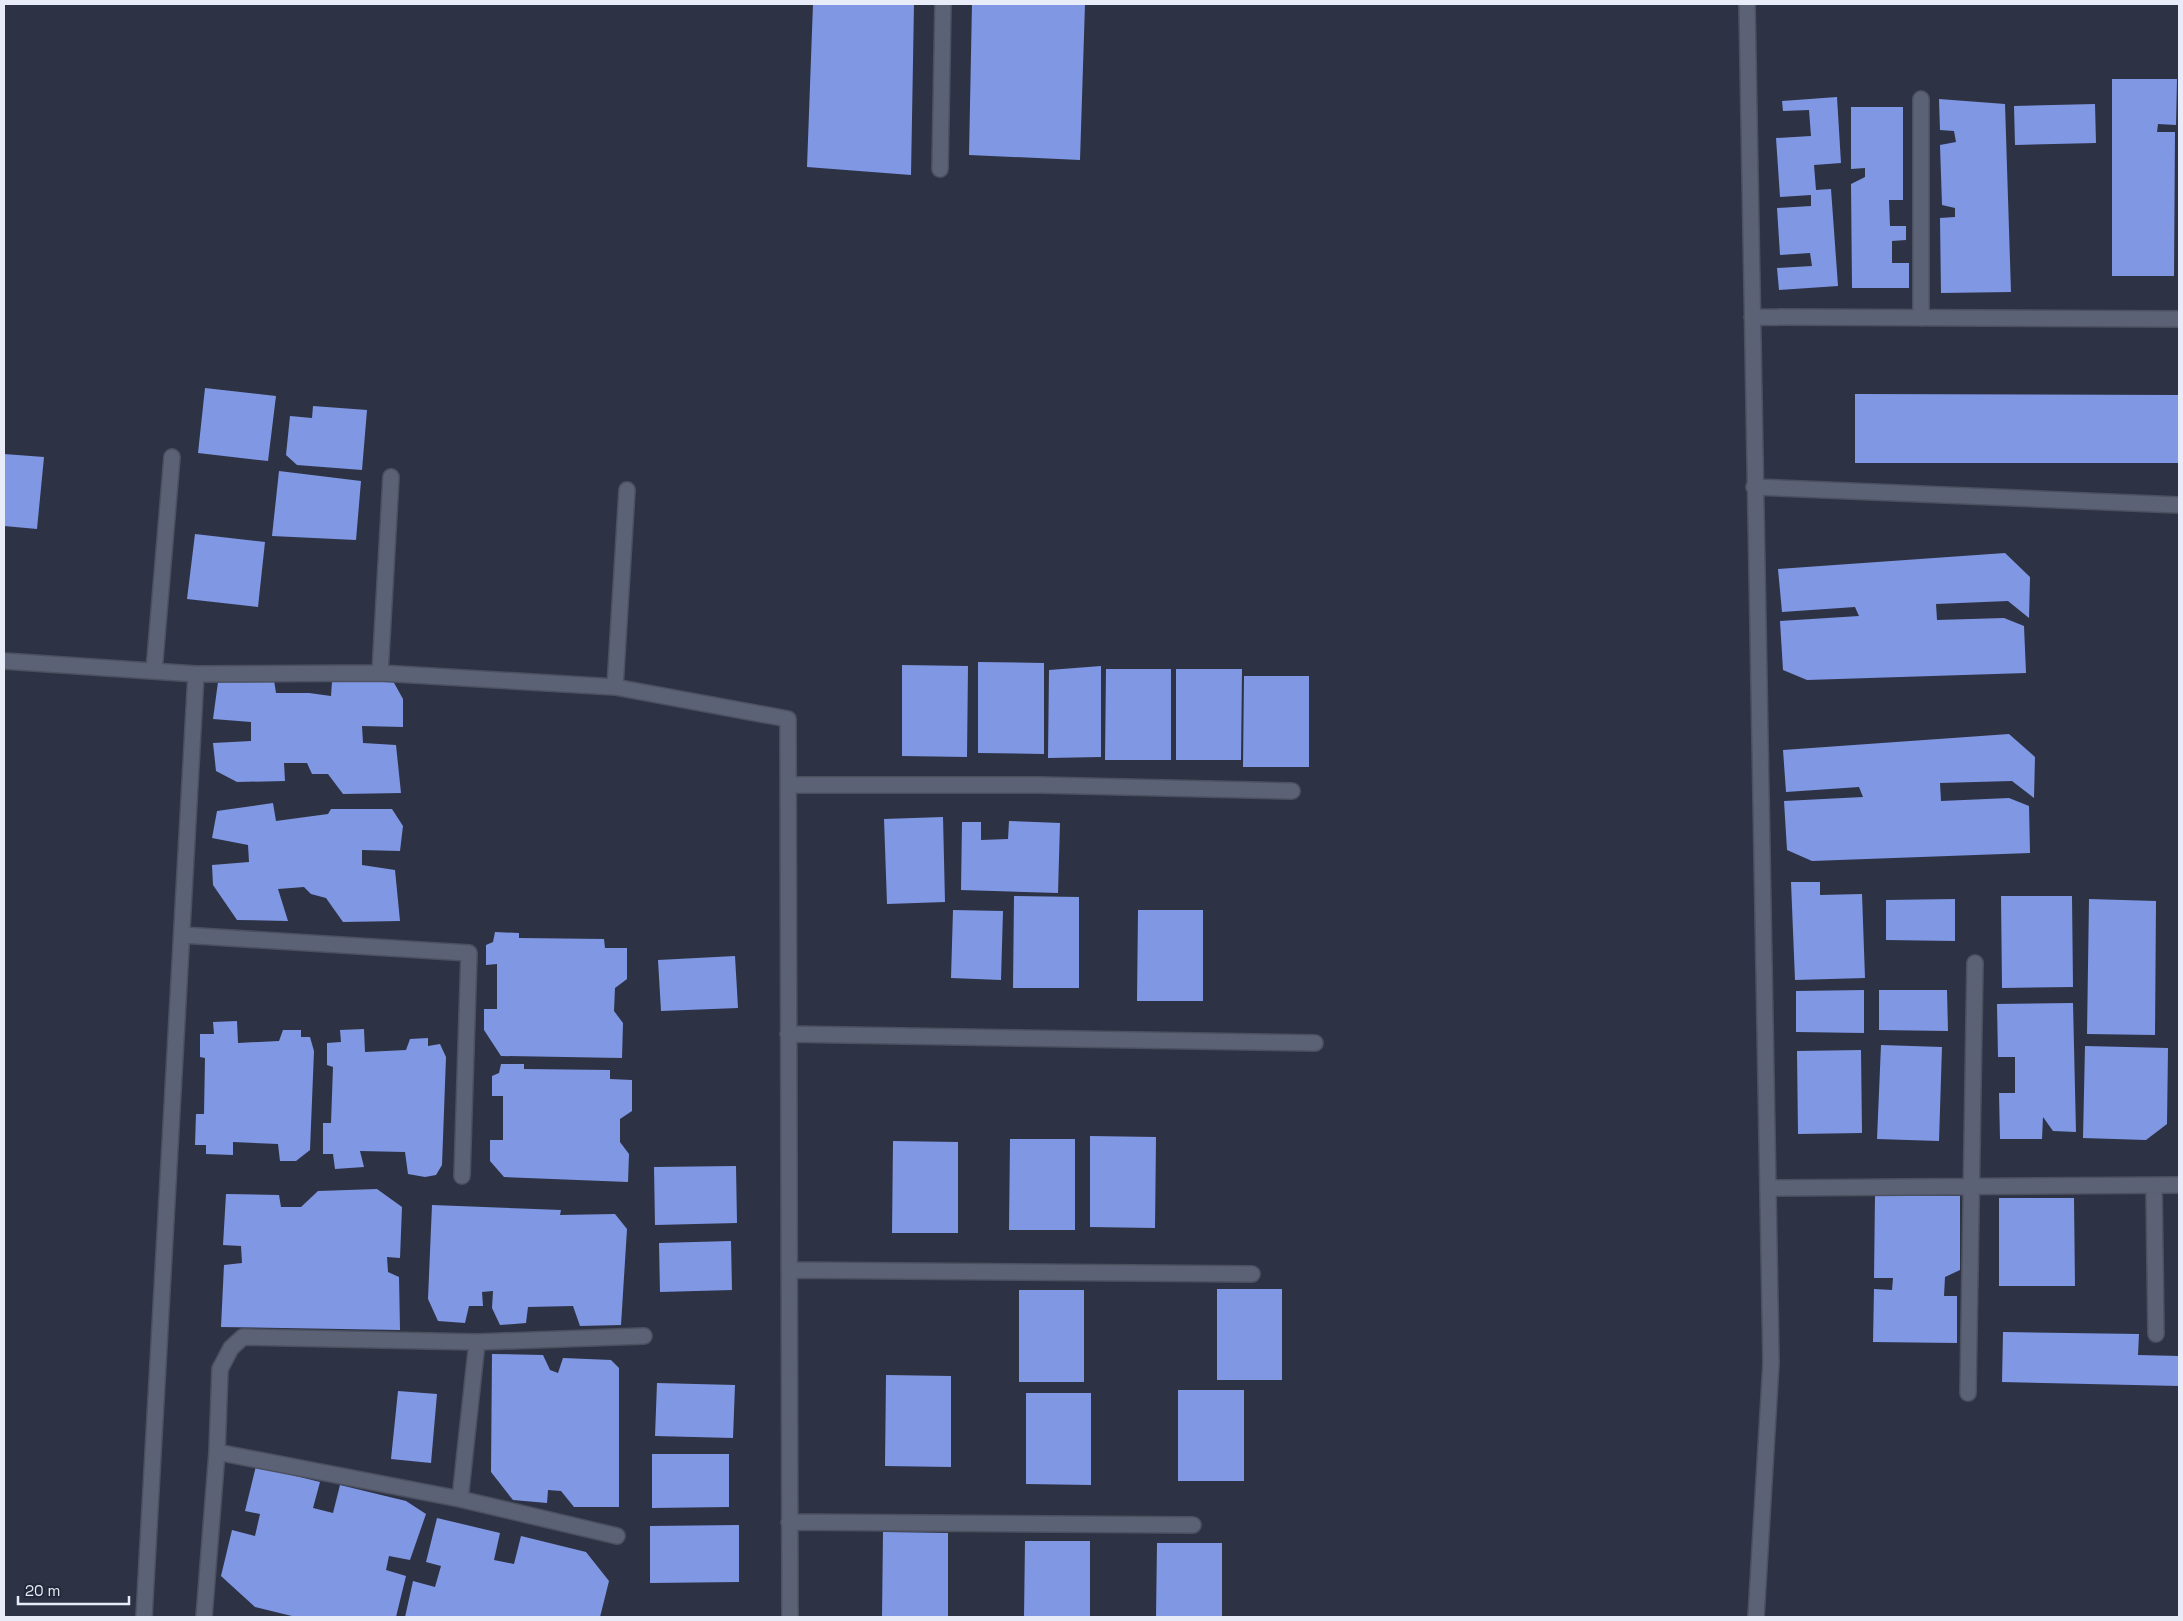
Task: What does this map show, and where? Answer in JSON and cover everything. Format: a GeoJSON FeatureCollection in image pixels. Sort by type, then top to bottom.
{"type":"FeatureCollection","features":[{"type":"Feature","properties":{"kind":"street"},"geometry":{"type":"LineString","coordinates":[[940,169],[943,4]]}},
{"type":"Feature","properties":{"kind":"street"},"geometry":{"type":"LineString","coordinates":[[1747,4],[1754,487],[1771,1363],[1756,1617]]}},
{"type":"Feature","properties":{"kind":"street"},"geometry":{"type":"LineString","coordinates":[[1921,99],[1921,318]]}},
{"type":"Feature","properties":{"kind":"street"},"geometry":{"type":"LineString","coordinates":[[1752,317],[2179,319]]}},
{"type":"Feature","properties":{"kind":"street"},"geometry":{"type":"LineString","coordinates":[[154,672],[172,458]]}},
{"type":"Feature","properties":{"kind":"street"},"geometry":{"type":"LineString","coordinates":[[380,673],[391,477]]}},
{"type":"Feature","properties":{"kind":"street"},"geometry":{"type":"LineString","coordinates":[[1754,487],[2179,505]]}},
{"type":"Feature","properties":{"kind":"street"},"geometry":{"type":"LineString","coordinates":[[615,688],[627,490]]}},
{"type":"Feature","properties":{"kind":"street"},"geometry":{"type":"LineString","coordinates":[[4,661],[196,674],[380,673],[615,688],[788,719],[790,1617]]}},
{"type":"Feature","properties":{"kind":"street"},"geometry":{"type":"LineString","coordinates":[[144,1617],[196,674]]}},
{"type":"Feature","properties":{"kind":"street"},"geometry":{"type":"LineString","coordinates":[[788,785],[1030,785],[1292,791]]}},
{"type":"Feature","properties":{"kind":"street"},"geometry":{"type":"LineString","coordinates":[[182,935],[469,953],[462,1176]]}},
{"type":"Feature","properties":{"kind":"street"},"geometry":{"type":"LineString","coordinates":[[1968,1393],[1975,963]]}},
{"type":"Feature","properties":{"kind":"street"},"geometry":{"type":"LineString","coordinates":[[788,1034],[1315,1043]]}},
{"type":"Feature","properties":{"kind":"street"},"geometry":{"type":"LineString","coordinates":[[1768,1188],[2179,1185]]}},
{"type":"Feature","properties":{"kind":"street"},"geometry":{"type":"LineString","coordinates":[[2154,1186],[2156,1334]]}},
{"type":"Feature","properties":{"kind":"street"},"geometry":{"type":"LineString","coordinates":[[789,1270],[1252,1274]]}},
{"type":"Feature","properties":{"kind":"street"},"geometry":{"type":"LineString","coordinates":[[204,1617],[217,1452],[220,1368],[231,1348],[243,1337],[477,1342],[644,1336]]}},
{"type":"Feature","properties":{"kind":"street"},"geometry":{"type":"LineString","coordinates":[[460,1499],[477,1342]]}},
{"type":"Feature","properties":{"kind":"street"},"geometry":{"type":"LineString","coordinates":[[217,1452],[460,1499],[617,1536]]}},
{"type":"Feature","properties":{"kind":"street"},"geometry":{"type":"LineString","coordinates":[[790,1522],[1193,1524]]}},
{"type":"Feature","properties":{"kind":"building"},"geometry":{"type":"Polygon","coordinates":[[[813,4],[914,4],[911,175],[807,167],[813,4]]]}},
{"type":"Feature","properties":{"kind":"building"},"geometry":{"type":"Polygon","coordinates":[[[972,4],[1085,4],[1080,160],[969,155],[972,4]]]}},
{"type":"Feature","properties":{"kind":"building"},"geometry":{"type":"Polygon","coordinates":[[[2112,79],[2177,79],[2176,125],[2158,124],[2157,132],[2175,132],[2174,276],[2112,276],[2112,79]]]}},
{"type":"Feature","properties":{"kind":"building"},"geometry":{"type":"Polygon","coordinates":[[[1837,97],[1841,163],[1814,165],[1816,190],[1831,189],[1838,286],[1779,290],[1777,268],[1812,266],[1810,253],[1780,255],[1777,208],[1811,206],[1811,195],[1780,197],[1776,138],[1811,136],[1809,110],[1783,111],[1782,101],[1837,97]]]}},
{"type":"Feature","properties":{"kind":"building"},"geometry":{"type":"Polygon","coordinates":[[[1939,99],[2005,104],[2011,292],[1941,293],[1940,218],[1955,217],[1955,208],[1942,205],[1940,145],[1956,142],[1954,131],[1940,130],[1939,99]]]}},
{"type":"Feature","properties":{"kind":"building"},"geometry":{"type":"Polygon","coordinates":[[[2095,104],[2096,143],[2015,145],[2014,106],[2095,104]]]}},
{"type":"Feature","properties":{"kind":"building"},"geometry":{"type":"Polygon","coordinates":[[[1851,107],[1903,107],[1903,200],[1889,200],[1890,226],[1906,226],[1906,240],[1892,241],[1892,263],[1909,263],[1909,288],[1852,288],[1851,184],[1865,177],[1865,168],[1851,169],[1851,107]]]}},
{"type":"Feature","properties":{"kind":"building"},"geometry":{"type":"Polygon","coordinates":[[[205,388],[276,396],[268,461],[198,453],[205,388]]]}},
{"type":"Feature","properties":{"kind":"building"},"geometry":{"type":"Polygon","coordinates":[[[1855,394],[2179,395],[2179,463],[1855,463],[1855,394]]]}},
{"type":"Feature","properties":{"kind":"building"},"geometry":{"type":"Polygon","coordinates":[[[313,406],[367,410],[362,470],[297,465],[286,455],[290,416],[312,418],[313,406]]]}},
{"type":"Feature","properties":{"kind":"building"},"geometry":{"type":"Polygon","coordinates":[[[4,454],[44,457],[37,529],[4,526],[4,454]]]}},
{"type":"Feature","properties":{"kind":"building"},"geometry":{"type":"Polygon","coordinates":[[[279,471],[361,481],[356,540],[272,536],[279,471]]]}},
{"type":"Feature","properties":{"kind":"building"},"geometry":{"type":"Polygon","coordinates":[[[195,534],[265,542],[258,607],[187,599],[195,534]]]}},
{"type":"Feature","properties":{"kind":"building"},"geometry":{"type":"Polygon","coordinates":[[[2005,553],[2030,577],[2029,618],[2008,601],[1936,604],[1937,620],[2004,618],[2024,626],[2026,673],[1807,680],[1783,670],[1780,621],[1859,616],[1855,607],[1782,612],[1778,569],[2005,553]]]}},
{"type":"Feature","properties":{"kind":"building"},"geometry":{"type":"Polygon","coordinates":[[[978,662],[1044,663],[1044,754],[978,753],[978,662]]]}},
{"type":"Feature","properties":{"kind":"building"},"geometry":{"type":"Polygon","coordinates":[[[902,665],[968,666],[967,757],[902,756],[902,665]]]}},
{"type":"Feature","properties":{"kind":"building"},"geometry":{"type":"Polygon","coordinates":[[[1101,666],[1101,757],[1048,758],[1049,670],[1101,666]]]}},
{"type":"Feature","properties":{"kind":"building"},"geometry":{"type":"Polygon","coordinates":[[[1106,669],[1171,669],[1171,760],[1105,760],[1106,669]]]}},
{"type":"Feature","properties":{"kind":"building"},"geometry":{"type":"Polygon","coordinates":[[[1176,669],[1242,669],[1241,760],[1176,760],[1176,669]]]}},
{"type":"Feature","properties":{"kind":"building"},"geometry":{"type":"Polygon","coordinates":[[[1244,676],[1309,676],[1309,767],[1243,767],[1244,676]]]}},
{"type":"Feature","properties":{"kind":"building"},"geometry":{"type":"Polygon","coordinates":[[[274,680],[276,693],[309,693],[331,696],[332,682],[393,681],[403,699],[403,727],[362,726],[363,743],[396,745],[401,793],[343,794],[328,774],[312,774],[307,763],[284,763],[285,781],[237,782],[216,771],[213,743],[251,741],[251,722],[213,719],[218,682],[274,680]]]}},
{"type":"Feature","properties":{"kind":"building"},"geometry":{"type":"Polygon","coordinates":[[[2009,734],[2035,757],[2034,798],[2012,781],[1940,783],[1941,801],[2009,798],[2029,806],[2030,853],[1812,861],[1787,850],[1784,801],[1863,797],[1859,787],[1786,792],[1783,750],[2009,734]]]}},
{"type":"Feature","properties":{"kind":"building"},"geometry":{"type":"Polygon","coordinates":[[[273,803],[276,821],[328,814],[331,809],[392,809],[403,826],[400,851],[362,850],[362,865],[395,870],[400,921],[343,922],[326,898],[311,894],[304,887],[278,889],[288,921],[237,920],[213,885],[212,865],[249,862],[248,845],[212,838],[217,811],[273,803]]]}},
{"type":"Feature","properties":{"kind":"building"},"geometry":{"type":"Polygon","coordinates":[[[943,817],[945,902],[887,904],[884,819],[943,817]]]}},
{"type":"Feature","properties":{"kind":"building"},"geometry":{"type":"Polygon","coordinates":[[[1009,821],[1060,823],[1058,893],[961,890],[962,822],[981,822],[981,840],[1008,839],[1009,821]]]}},
{"type":"Feature","properties":{"kind":"building"},"geometry":{"type":"Polygon","coordinates":[[[1791,882],[1820,882],[1820,895],[1862,894],[1865,978],[1795,980],[1791,882]]]}},
{"type":"Feature","properties":{"kind":"building"},"geometry":{"type":"Polygon","coordinates":[[[1014,896],[1079,897],[1079,988],[1013,988],[1014,896]]]}},
{"type":"Feature","properties":{"kind":"building"},"geometry":{"type":"Polygon","coordinates":[[[2001,896],[2072,896],[2073,987],[2002,988],[2001,896]]]}},
{"type":"Feature","properties":{"kind":"building"},"geometry":{"type":"Polygon","coordinates":[[[1955,899],[1955,941],[1886,940],[1886,900],[1955,899]]]}},
{"type":"Feature","properties":{"kind":"building"},"geometry":{"type":"Polygon","coordinates":[[[2089,899],[2156,901],[2155,1035],[2087,1034],[2089,899]]]}},
{"type":"Feature","properties":{"kind":"building"},"geometry":{"type":"Polygon","coordinates":[[[953,910],[1003,911],[1001,980],[951,978],[953,910]]]}},
{"type":"Feature","properties":{"kind":"building"},"geometry":{"type":"Polygon","coordinates":[[[1138,910],[1203,910],[1203,1001],[1137,1001],[1138,910]]]}},
{"type":"Feature","properties":{"kind":"building"},"geometry":{"type":"Polygon","coordinates":[[[495,932],[519,933],[519,938],[604,939],[605,948],[627,948],[627,979],[615,988],[614,1011],[623,1023],[622,1058],[501,1056],[484,1030],[484,1009],[497,1009],[497,964],[486,965],[486,945],[493,942],[495,932]]]}},
{"type":"Feature","properties":{"kind":"building"},"geometry":{"type":"Polygon","coordinates":[[[735,956],[738,1008],[661,1011],[658,960],[735,956]]]}},
{"type":"Feature","properties":{"kind":"building"},"geometry":{"type":"Polygon","coordinates":[[[1864,990],[1864,1033],[1796,1032],[1796,991],[1864,990]]]}},
{"type":"Feature","properties":{"kind":"building"},"geometry":{"type":"Polygon","coordinates":[[[1879,990],[1947,990],[1948,1031],[1879,1030],[1879,990]]]}},
{"type":"Feature","properties":{"kind":"building"},"geometry":{"type":"Polygon","coordinates":[[[2073,1003],[2076,1132],[2053,1131],[2043,1117],[2042,1139],[2000,1139],[1999,1093],[2015,1093],[2015,1057],[1998,1057],[1997,1004],[2073,1003]]]}},
{"type":"Feature","properties":{"kind":"building"},"geometry":{"type":"Polygon","coordinates":[[[237,1021],[238,1043],[279,1041],[283,1030],[301,1030],[301,1037],[310,1037],[314,1051],[310,1150],[296,1161],[280,1161],[278,1144],[233,1142],[233,1155],[206,1154],[206,1145],[195,1145],[196,1114],[204,1114],[205,1058],[200,1057],[200,1034],[214,1034],[213,1022],[237,1021]]]}},
{"type":"Feature","properties":{"kind":"building"},"geometry":{"type":"Polygon","coordinates":[[[364,1029],[365,1052],[406,1050],[410,1039],[428,1038],[428,1046],[440,1044],[446,1057],[442,1165],[436,1175],[425,1177],[408,1174],[405,1152],[360,1151],[364,1167],[335,1169],[333,1154],[323,1154],[323,1123],[331,1123],[333,1067],[327,1065],[327,1043],[341,1042],[340,1030],[364,1029]]]}},
{"type":"Feature","properties":{"kind":"building"},"geometry":{"type":"Polygon","coordinates":[[[1881,1045],[1942,1047],[1939,1141],[1877,1139],[1881,1045]]]}},
{"type":"Feature","properties":{"kind":"building"},"geometry":{"type":"Polygon","coordinates":[[[2085,1046],[2168,1048],[2167,1124],[2146,1140],[2083,1138],[2085,1046]]]}},
{"type":"Feature","properties":{"kind":"building"},"geometry":{"type":"Polygon","coordinates":[[[1861,1050],[1862,1133],[1798,1134],[1797,1051],[1861,1050]]]}},
{"type":"Feature","properties":{"kind":"building"},"geometry":{"type":"Polygon","coordinates":[[[501,1064],[524,1064],[524,1069],[610,1070],[610,1079],[632,1080],[632,1111],[620,1119],[620,1142],[629,1154],[628,1182],[504,1177],[490,1161],[490,1140],[503,1140],[503,1096],[492,1096],[492,1076],[499,1073],[501,1064]]]}},
{"type":"Feature","properties":{"kind":"building"},"geometry":{"type":"Polygon","coordinates":[[[1090,1136],[1156,1137],[1155,1228],[1090,1227],[1090,1136]]]}},
{"type":"Feature","properties":{"kind":"building"},"geometry":{"type":"Polygon","coordinates":[[[1010,1139],[1075,1139],[1075,1230],[1009,1230],[1010,1139]]]}},
{"type":"Feature","properties":{"kind":"building"},"geometry":{"type":"Polygon","coordinates":[[[893,1141],[958,1142],[958,1233],[892,1233],[893,1141]]]}},
{"type":"Feature","properties":{"kind":"building"},"geometry":{"type":"Polygon","coordinates":[[[736,1166],[737,1223],[655,1225],[654,1167],[736,1166]]]}},
{"type":"Feature","properties":{"kind":"building"},"geometry":{"type":"Polygon","coordinates":[[[377,1189],[402,1207],[400,1258],[387,1257],[388,1272],[399,1277],[400,1330],[221,1327],[224,1265],[242,1263],[241,1246],[223,1245],[226,1194],[279,1195],[281,1207],[301,1207],[318,1191],[377,1189]]]}},
{"type":"Feature","properties":{"kind":"building"},"geometry":{"type":"Polygon","coordinates":[[[1875,1195],[1960,1196],[1960,1270],[1945,1277],[1944,1296],[1957,1296],[1957,1343],[1873,1342],[1874,1289],[1892,1290],[1893,1278],[1874,1278],[1875,1195]]]}},
{"type":"Feature","properties":{"kind":"building"},"geometry":{"type":"Polygon","coordinates":[[[1999,1198],[2074,1198],[2075,1286],[1999,1286],[1999,1198]]]}},
{"type":"Feature","properties":{"kind":"building"},"geometry":{"type":"Polygon","coordinates":[[[432,1205],[561,1210],[560,1215],[615,1214],[627,1229],[621,1325],[580,1326],[573,1306],[528,1307],[526,1323],[500,1325],[492,1308],[493,1291],[482,1292],[483,1306],[469,1306],[465,1323],[438,1321],[428,1299],[432,1205]]]}},
{"type":"Feature","properties":{"kind":"building"},"geometry":{"type":"Polygon","coordinates":[[[731,1241],[732,1290],[660,1292],[659,1243],[731,1241]]]}},
{"type":"Feature","properties":{"kind":"building"},"geometry":{"type":"Polygon","coordinates":[[[1217,1289],[1282,1289],[1282,1380],[1217,1380],[1217,1289]]]}},
{"type":"Feature","properties":{"kind":"building"},"geometry":{"type":"Polygon","coordinates":[[[1019,1290],[1084,1290],[1084,1382],[1019,1382],[1019,1290]]]}},
{"type":"Feature","properties":{"kind":"building"},"geometry":{"type":"Polygon","coordinates":[[[2003,1332],[2139,1334],[2138,1355],[2179,1356],[2179,1386],[2002,1382],[2003,1332]]]}},
{"type":"Feature","properties":{"kind":"building"},"geometry":{"type":"Polygon","coordinates":[[[492,1354],[543,1355],[550,1370],[558,1373],[563,1358],[611,1360],[619,1368],[619,1507],[574,1507],[561,1491],[548,1490],[547,1503],[513,1500],[491,1472],[492,1354]]]}},
{"type":"Feature","properties":{"kind":"building"},"geometry":{"type":"Polygon","coordinates":[[[886,1375],[951,1376],[951,1467],[885,1466],[886,1375]]]}},
{"type":"Feature","properties":{"kind":"building"},"geometry":{"type":"Polygon","coordinates":[[[657,1383],[735,1385],[733,1438],[655,1436],[657,1383]]]}},
{"type":"Feature","properties":{"kind":"building"},"geometry":{"type":"Polygon","coordinates":[[[1178,1390],[1244,1390],[1244,1481],[1178,1481],[1178,1390]]]}},
{"type":"Feature","properties":{"kind":"building"},"geometry":{"type":"Polygon","coordinates":[[[398,1391],[437,1394],[431,1463],[391,1459],[398,1391]]]}},
{"type":"Feature","properties":{"kind":"building"},"geometry":{"type":"Polygon","coordinates":[[[1026,1393],[1091,1393],[1091,1485],[1026,1484],[1026,1393]]]}},
{"type":"Feature","properties":{"kind":"building"},"geometry":{"type":"Polygon","coordinates":[[[652,1454],[729,1454],[729,1507],[652,1508],[652,1454]]]}},
{"type":"Feature","properties":{"kind":"building"},"geometry":{"type":"Polygon","coordinates":[[[256,1466],[320,1482],[313,1508],[333,1513],[340,1485],[406,1501],[426,1514],[410,1560],[389,1556],[386,1570],[406,1576],[396,1617],[296,1617],[255,1607],[221,1576],[232,1530],[255,1536],[260,1514],[245,1511],[256,1466]]]}},
{"type":"Feature","properties":{"kind":"building"},"geometry":{"type":"Polygon","coordinates":[[[437,1518],[500,1533],[494,1560],[514,1564],[521,1536],[586,1552],[609,1581],[600,1617],[405,1617],[413,1581],[435,1587],[441,1566],[426,1562],[437,1518]]]}},
{"type":"Feature","properties":{"kind":"building"},"geometry":{"type":"Polygon","coordinates":[[[739,1525],[739,1582],[650,1583],[650,1526],[739,1525]]]}},
{"type":"Feature","properties":{"kind":"building"},"geometry":{"type":"Polygon","coordinates":[[[883,1532],[948,1533],[948,1617],[882,1617],[883,1532]]]}},
{"type":"Feature","properties":{"kind":"building"},"geometry":{"type":"Polygon","coordinates":[[[1025,1541],[1090,1541],[1090,1617],[1024,1617],[1025,1541]]]}},
{"type":"Feature","properties":{"kind":"building"},"geometry":{"type":"Polygon","coordinates":[[[1157,1543],[1222,1543],[1222,1617],[1156,1617],[1157,1543]]]}}]}
